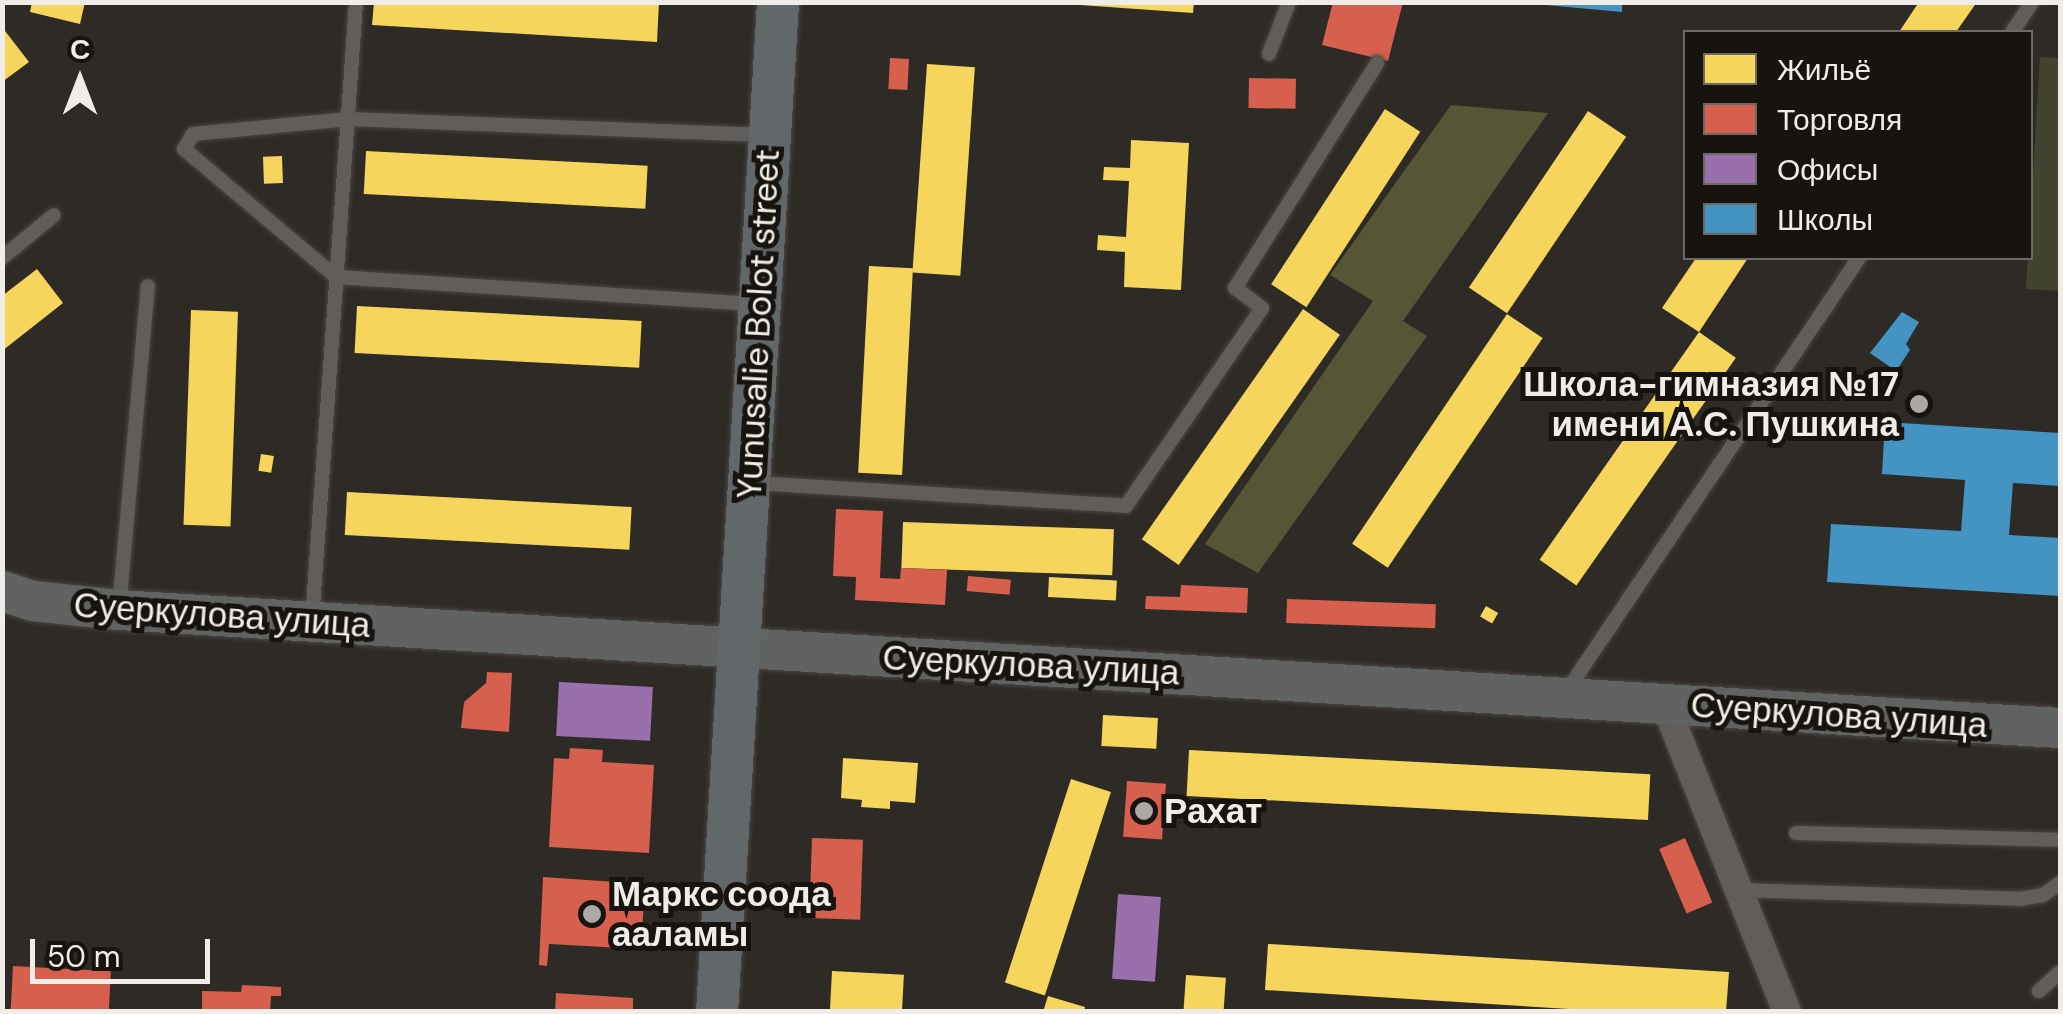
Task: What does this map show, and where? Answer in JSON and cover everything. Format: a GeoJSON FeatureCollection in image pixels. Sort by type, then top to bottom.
{"type":"FeatureCollection","features":[{"type":"Feature","properties":{"kind":"main road","name":"Yunusalie Bolot street"},"geometry":{"type":"LineString","coordinates":[[717,1012],[778,2]]}},
{"type":"Feature","properties":{"kind":"main road","name":"Суеркулова улица"},"geometry":{"type":"LineString","coordinates":[[2,591],[33,600],[118,610],[2060,728]]}},
{"type":"Feature","properties":{"kind":"street"},"geometry":{"type":"LineString","coordinates":[[1665,704],[1786,1012]]}},
{"type":"Feature","properties":{"kind":"lane"},"geometry":{"type":"LineString","coordinates":[[312,622],[356,2]]}},
{"type":"Feature","properties":{"kind":"lane"},"geometry":{"type":"LineString","coordinates":[[1269,54],[1289,2]]}},
{"type":"Feature","properties":{"kind":"lane"},"geometry":{"type":"LineString","coordinates":[[2013,30],[2032,2]]}},
{"type":"Feature","properties":{"kind":"lane"},"geometry":{"type":"LineString","coordinates":[[749,483],[1126,506],[1262,308],[1234,288],[1378,63]]}},
{"type":"Feature","properties":{"kind":"lane"},"geometry":{"type":"LineString","coordinates":[[760,305],[336,277],[184,149],[193,134],[349,118],[769,136]]}},
{"type":"Feature","properties":{"kind":"lane"},"geometry":{"type":"LineString","coordinates":[[2,258],[54,216]]}},
{"type":"Feature","properties":{"kind":"lane"},"geometry":{"type":"LineString","coordinates":[[1563,698],[1857,260]]}},
{"type":"Feature","properties":{"kind":"lane"},"geometry":{"type":"LineString","coordinates":[[118,610],[148,286]]}},
{"type":"Feature","properties":{"kind":"lane"},"geometry":{"type":"LineString","coordinates":[[1796,833],[2060,840]]}},
{"type":"Feature","properties":{"kind":"lane"},"geometry":{"type":"LineString","coordinates":[[1739,890],[2020,899],[2043,895],[2060,883]]}},
{"type":"Feature","properties":{"kind":"lane"},"geometry":{"type":"LineString","coordinates":[[2039,991],[2060,972]]}},
{"type":"Feature","properties":{"kind":"green space"},"geometry":{"type":"Polygon","coordinates":[[[2040,57],[2060,58],[2060,291],[2026,289],[2028,260],[2033,260],[2040,57]]]}},
{"type":"Feature","properties":{"kind":"green space"},"geometry":{"type":"Polygon","coordinates":[[[1451,105],[1548,113],[1403,321],[1427,336],[1258,573],[1205,544],[1373,301],[1330,275],[1451,105]]]}},
{"type":"Feature","properties":{"kind":"building: Жильё"},"geometry":{"type":"Polygon","coordinates":[[[32,2],[85,2],[80,24],[30,12],[32,2]]]}},
{"type":"Feature","properties":{"kind":"building: Жильё"},"geometry":{"type":"Polygon","coordinates":[[[374,2],[659,2],[657,42],[372,25],[374,2]]]}},
{"type":"Feature","properties":{"kind":"building: Жильё"},"geometry":{"type":"Polygon","coordinates":[[[1038,2],[1194,2],[1193,13],[1038,2]]]}},
{"type":"Feature","properties":{"kind":"building: Жильё"},"geometry":{"type":"Polygon","coordinates":[[[1919,2],[1977,2],[1957,30],[1900,30],[1919,2]]]}},
{"type":"Feature","properties":{"kind":"building: Жильё"},"geometry":{"type":"Polygon","coordinates":[[[2,27],[29,62],[2,82],[2,27]]]}},
{"type":"Feature","properties":{"kind":"building: Жильё"},"geometry":{"type":"Polygon","coordinates":[[[927,64],[975,67],[960,276],[912,272],[927,64]]]}},
{"type":"Feature","properties":{"kind":"building: Жильё"},"geometry":{"type":"Polygon","coordinates":[[[1385,109],[1420,132],[1306,307],[1271,284],[1385,109]]]}},
{"type":"Feature","properties":{"kind":"building: Жильё"},"geometry":{"type":"Polygon","coordinates":[[[1588,111],[1626,137],[1507,313],[1469,288],[1588,111]]]}},
{"type":"Feature","properties":{"kind":"building: Жильё"},"geometry":{"type":"Polygon","coordinates":[[[1131,140],[1189,143],[1181,290],[1124,287],[1125,252],[1097,250],[1098,235],[1126,237],[1129,181],[1103,180],[1104,167],[1130,168],[1131,140]]]}},
{"type":"Feature","properties":{"kind":"building: Жильё"},"geometry":{"type":"Polygon","coordinates":[[[366,151],[648,166],[645,209],[364,194],[366,151]]]}},
{"type":"Feature","properties":{"kind":"building: Жильё"},"geometry":{"type":"Polygon","coordinates":[[[282,156],[283,183],[264,184],[263,157],[282,156]]]}},
{"type":"Feature","properties":{"kind":"building: Жильё"},"geometry":{"type":"Polygon","coordinates":[[[1695,260],[1747,260],[1699,332],[1662,308],[1695,260]]]}},
{"type":"Feature","properties":{"kind":"building: Жильё"},"geometry":{"type":"Polygon","coordinates":[[[869,266],[913,268],[902,475],[858,473],[869,266]]]}},
{"type":"Feature","properties":{"kind":"building: Жильё"},"geometry":{"type":"Polygon","coordinates":[[[37,269],[63,303],[2,351],[2,296],[37,269]]]}},
{"type":"Feature","properties":{"kind":"building: Жильё"},"geometry":{"type":"Polygon","coordinates":[[[357,306],[642,321],[639,368],[355,353],[357,306]]]}},
{"type":"Feature","properties":{"kind":"building: Жильё"},"geometry":{"type":"Polygon","coordinates":[[[1303,309],[1340,335],[1179,565],[1142,539],[1303,309]]]}},
{"type":"Feature","properties":{"kind":"building: Жильё"},"geometry":{"type":"Polygon","coordinates":[[[191,310],[238,312],[230,527],[183,525],[191,310]]]}},
{"type":"Feature","properties":{"kind":"building: Жильё"},"geometry":{"type":"Polygon","coordinates":[[[1507,314],[1543,338],[1388,568],[1352,544],[1507,314]]]}},
{"type":"Feature","properties":{"kind":"building: Жильё"},"geometry":{"type":"Polygon","coordinates":[[[1699,332],[1736,358],[1576,586],[1540,560],[1699,332]]]}},
{"type":"Feature","properties":{"kind":"building: Жильё"},"geometry":{"type":"Polygon","coordinates":[[[261,454],[274,456],[271,473],[258,471],[261,454]]]}},
{"type":"Feature","properties":{"kind":"building: Жильё"},"geometry":{"type":"Polygon","coordinates":[[[347,492],[632,507],[629,550],[345,535],[347,492]]]}},
{"type":"Feature","properties":{"kind":"building: Жильё"},"geometry":{"type":"Polygon","coordinates":[[[903,522],[1114,529],[1112,575],[901,568],[903,522]]]}},
{"type":"Feature","properties":{"kind":"building: Жильё"},"geometry":{"type":"Polygon","coordinates":[[[1049,577],[1117,581],[1116,601],[1048,597],[1049,577]]]}},
{"type":"Feature","properties":{"kind":"building: Жильё"},"geometry":{"type":"Polygon","coordinates":[[[1486,606],[1498,613],[1492,623],[1480,616],[1486,606]]]}},
{"type":"Feature","properties":{"kind":"building: Жильё"},"geometry":{"type":"Polygon","coordinates":[[[1103,715],[1158,718],[1156,749],[1101,746],[1103,715]]]}},
{"type":"Feature","properties":{"kind":"building: Жильё"},"geometry":{"type":"Polygon","coordinates":[[[1189,750],[1650,774],[1648,820],[1187,796],[1189,750]]]}},
{"type":"Feature","properties":{"kind":"building: Жильё"},"geometry":{"type":"Polygon","coordinates":[[[843,758],[918,763],[915,803],[890,801],[890,809],[861,807],[862,800],[841,798],[843,758]]]}},
{"type":"Feature","properties":{"kind":"building: Жильё"},"geometry":{"type":"Polygon","coordinates":[[[1071,779],[1111,792],[1045,996],[1005,983],[1071,779]]]}},
{"type":"Feature","properties":{"kind":"building: Жильё"},"geometry":{"type":"Polygon","coordinates":[[[1268,944],[1729,972],[1726,1012],[1617,1012],[1265,990],[1268,944]]]}},
{"type":"Feature","properties":{"kind":"building: Жильё"},"geometry":{"type":"Polygon","coordinates":[[[832,971],[904,975],[902,1012],[830,1009],[832,971]]]}},
{"type":"Feature","properties":{"kind":"building: Жильё"},"geometry":{"type":"Polygon","coordinates":[[[1186,975],[1226,978],[1224,1012],[1183,1012],[1186,975]]]}},
{"type":"Feature","properties":{"kind":"building: Жильё"},"geometry":{"type":"Polygon","coordinates":[[[1048,996],[1085,1007],[1084,1012],[1043,1012],[1048,996]]]}},
{"type":"Feature","properties":{"kind":"building: Торговля"},"geometry":{"type":"Polygon","coordinates":[[[1333,2],[1403,2],[1388,61],[1322,45],[1333,2]]]}},
{"type":"Feature","properties":{"kind":"building: Торговля"},"geometry":{"type":"Polygon","coordinates":[[[890,58],[909,59],[907,90],[888,89],[890,58]]]}},
{"type":"Feature","properties":{"kind":"building: Торговля"},"geometry":{"type":"Polygon","coordinates":[[[1249,78],[1296,79],[1295,109],[1248,108],[1249,78]]]}},
{"type":"Feature","properties":{"kind":"building: Торговля"},"geometry":{"type":"Polygon","coordinates":[[[836,509],[883,511],[880,578],[900,579],[901,568],[947,570],[945,605],[855,600],[856,577],[833,576],[836,509]]]}},
{"type":"Feature","properties":{"kind":"building: Торговля"},"geometry":{"type":"Polygon","coordinates":[[[968,576],[1011,580],[1010,595],[967,591],[968,576]]]}},
{"type":"Feature","properties":{"kind":"building: Торговля"},"geometry":{"type":"Polygon","coordinates":[[[1181,585],[1248,588],[1247,613],[1145,609],[1146,596],[1180,597],[1181,585]]]}},
{"type":"Feature","properties":{"kind":"building: Торговля"},"geometry":{"type":"Polygon","coordinates":[[[1287,599],[1436,604],[1435,628],[1286,623],[1287,599]]]}},
{"type":"Feature","properties":{"kind":"building: Торговля"},"geometry":{"type":"Polygon","coordinates":[[[487,672],[512,673],[509,732],[461,728],[464,702],[486,683],[487,672]]]}},
{"type":"Feature","properties":{"kind":"building: Торговля"},"geometry":{"type":"Polygon","coordinates":[[[570,748],[603,750],[602,762],[654,765],[649,853],[549,847],[554,758],[569,759],[570,748]]]}},
{"type":"Feature","properties":{"kind":"building: Торговля","name":"Рахат"},"geometry":{"type":"Polygon","coordinates":[[[1127,781],[1166,784],[1162,840],[1123,837],[1127,781]]]}},
{"type":"Feature","properties":{"kind":"building: Торговля"},"geometry":{"type":"Polygon","coordinates":[[[812,838],[863,840],[860,920],[809,918],[812,838]]]}},
{"type":"Feature","properties":{"kind":"building: Торговля"},"geometry":{"type":"Polygon","coordinates":[[[1685,838],[1712,902],[1687,913],[1659,849],[1685,838]]]}},
{"type":"Feature","properties":{"kind":"building: Торговля","name":"Маркс соода ааламы"},"geometry":{"type":"Polygon","coordinates":[[[543,877],[645,884],[641,949],[549,944],[547,966],[539,965],[543,877]]]}},
{"type":"Feature","properties":{"kind":"building: Торговля"},"geometry":{"type":"Polygon","coordinates":[[[13,966],[111,971],[109,1012],[11,1011],[13,966]]]}},
{"type":"Feature","properties":{"kind":"building: Торговля"},"geometry":{"type":"Polygon","coordinates":[[[242,985],[281,987],[281,996],[271,996],[270,1012],[202,1012],[202,991],[241,992],[242,985]]]}},
{"type":"Feature","properties":{"kind":"building: Торговля"},"geometry":{"type":"Polygon","coordinates":[[[556,993],[633,998],[633,1011],[555,1012],[556,993]]]}},
{"type":"Feature","properties":{"kind":"building: Офисы"},"geometry":{"type":"Polygon","coordinates":[[[559,682],[653,687],[650,741],[556,736],[559,682]]]}},
{"type":"Feature","properties":{"kind":"building: Офисы"},"geometry":{"type":"Polygon","coordinates":[[[1118,894],[1161,897],[1155,982],[1112,979],[1118,894]]]}},
{"type":"Feature","properties":{"kind":"building: Школы"},"geometry":{"type":"Polygon","coordinates":[[[1513,2],[1622,2],[1622,12],[1513,2]]]}},
{"type":"Feature","properties":{"kind":"building: Школы"},"geometry":{"type":"Polygon","coordinates":[[[1902,312],[1919,322],[1906,344],[1910,350],[1896,371],[1870,353],[1902,312]]]}},
{"type":"Feature","properties":{"kind":"building: Школы"},"geometry":{"type":"Polygon","coordinates":[[[1885,422],[2060,433],[2060,486],[2013,483],[2009,535],[2060,538],[2060,596],[1827,582],[1831,524],[1961,531],[1965,480],[1882,474],[1885,422]]]}},
{"type":"Feature","properties":{"kind":"place","name":"Школа-гимназия №17 имени А.С. Пушкина"},"geometry":{"type":"Point","coordinates":[1919,404]}},
{"type":"Feature","properties":{"kind":"place","name":"Рахат"},"geometry":{"type":"Point","coordinates":[1144,811]}},
{"type":"Feature","properties":{"kind":"place","name":"Маркс соода ааламы"},"geometry":{"type":"Point","coordinates":[592,914]}}]}
